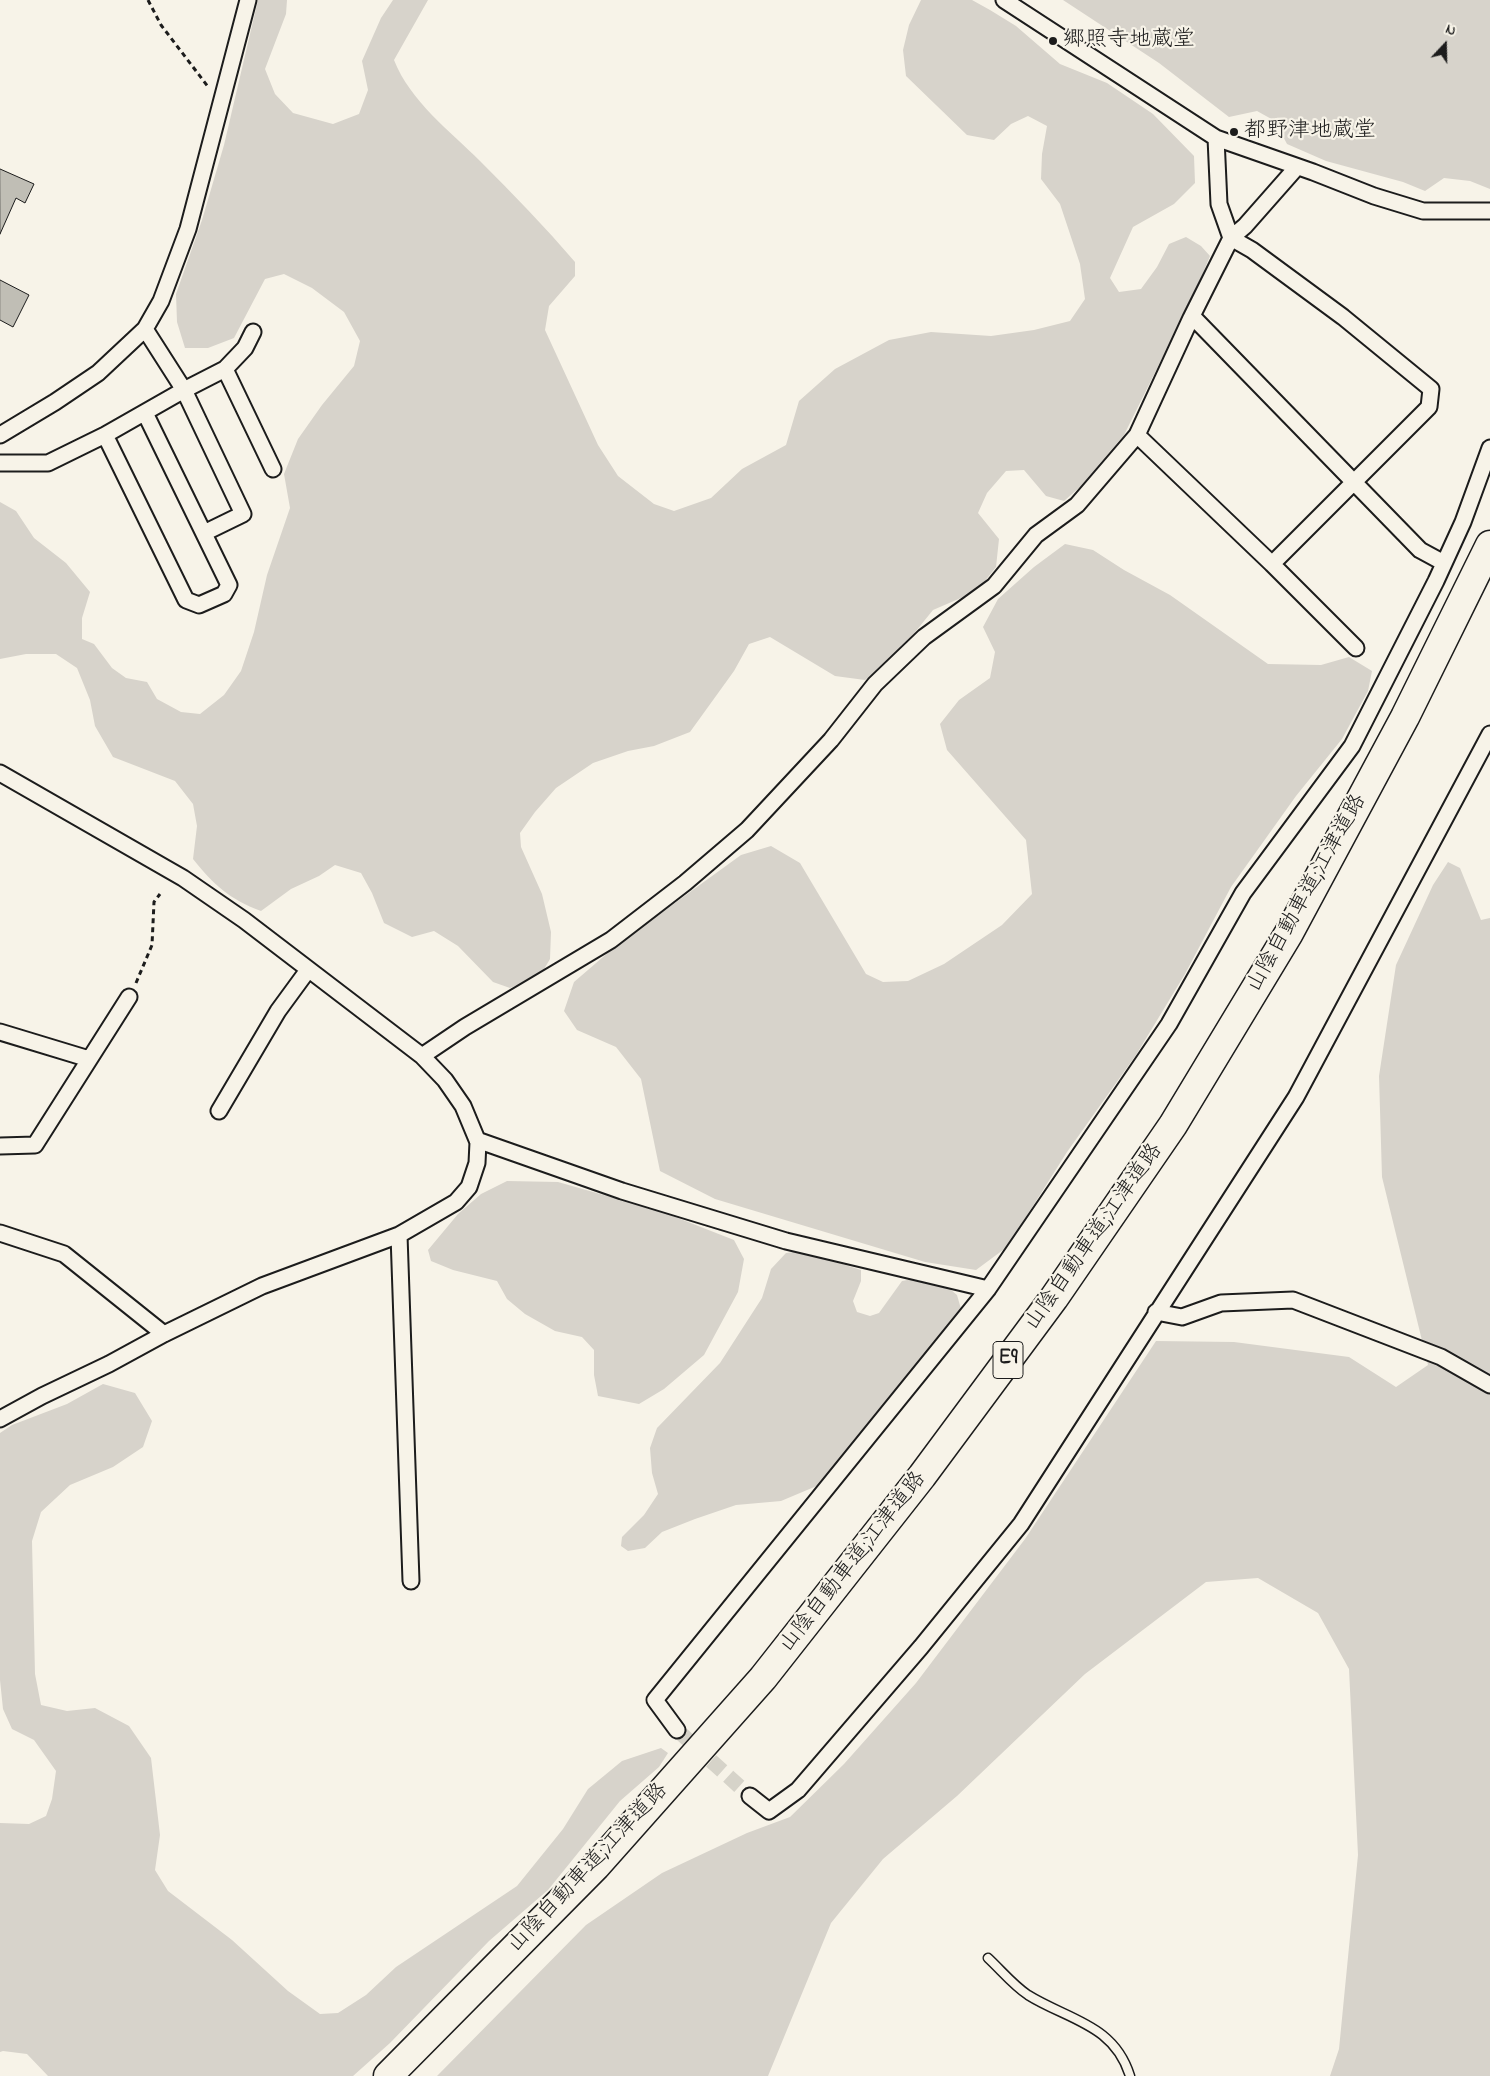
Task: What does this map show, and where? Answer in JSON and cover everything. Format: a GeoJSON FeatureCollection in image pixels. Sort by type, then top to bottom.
{"type":"FeatureCollection","features":[{"type":"Feature","properties":{"kind":"highway","name":"山陰自動車道;江津道路"},"geometry":{"type":"LineString","coordinates":[[388,2076],[596,1866],[764,1678],[922,1476],[1054,1298],[1173,1125],[1289,933],[1405,717],[1490,545]]}},
{"type":"Feature","properties":{"kind":"street"},"geometry":{"type":"LineString","coordinates":[[0,435],[98,373],[146,329],[161,301],[188,229],[248,0]]}},
{"type":"Feature","properties":{"kind":"street"},"geometry":{"type":"LineString","coordinates":[[1004,0],[1216,138],[1423,212],[1490,210]]}},
{"type":"Feature","properties":{"kind":"street"},"geometry":{"type":"LineString","coordinates":[[1216,138],[1219,204],[1231,238],[1252,250],[1343,317],[1431,389],[1429,407],[1272,564]]}},
{"type":"Feature","properties":{"kind":"street"},"geometry":{"type":"LineString","coordinates":[[422,1056],[611,940],[685,883],[734,842],[831,740],[875,684],[924,637],[994,586],[1036,535],[1078,505],[1136,435],[1231,238],[1245,226],[1297,168]]}},
{"type":"Feature","properties":{"kind":"street"},"geometry":{"type":"LineString","coordinates":[[1192,316],[1420,550],[1444,563]]}},
{"type":"Feature","properties":{"kind":"street"},"geometry":{"type":"LineString","coordinates":[[146,329],[184,390],[243,514],[204,533]]}},
{"type":"Feature","properties":{"kind":"street"},"geometry":{"type":"LineString","coordinates":[[0,463],[48,463],[105,435],[225,369],[245,348],[253,332]]}},
{"type":"Feature","properties":{"kind":"street"},"geometry":{"type":"LineString","coordinates":[[225,369],[273,469]]}},
{"type":"Feature","properties":{"kind":"street"},"geometry":{"type":"LineString","coordinates":[[105,435],[186,600],[199,605],[224,594],[229,584],[145,413]]}},
{"type":"Feature","properties":{"kind":"street"},"geometry":{"type":"LineString","coordinates":[[1136,435],[1272,564],[1356,648]]}},
{"type":"Feature","properties":{"kind":"street"},"geometry":{"type":"LineString","coordinates":[[677,1730],[656,1700],[988,1289],[1168,1024],[1243,893],[1352,746],[1463,522],[1490,448]]}},
{"type":"Feature","properties":{"kind":"street"},"geometry":{"type":"LineString","coordinates":[[750,1796],[769,1811],[798,1790],[921,1647],[1021,1524],[1156,1312],[1296,1098],[1490,734]]}},
{"type":"Feature","properties":{"kind":"street"},"geometry":{"type":"LineString","coordinates":[[0,773],[183,878],[244,920],[422,1056],[445,1080],[463,1106],[477,1140],[477,1163],[469,1187],[456,1202],[399,1235],[262,1286],[164,1334],[0,1420]]}},
{"type":"Feature","properties":{"kind":"street"},"geometry":{"type":"LineString","coordinates":[[219,1112],[273,1018],[308,970]]}},
{"type":"Feature","properties":{"kind":"street"},"geometry":{"type":"LineString","coordinates":[[0,1146],[35,1145],[130,997]]}},
{"type":"Feature","properties":{"kind":"street"},"geometry":{"type":"LineString","coordinates":[[0,1032],[89,1059]]}},
{"type":"Feature","properties":{"kind":"street"},"geometry":{"type":"LineString","coordinates":[[477,1140],[622,1191],[786,1241],[988,1289]]}},
{"type":"Feature","properties":{"kind":"street"},"geometry":{"type":"LineString","coordinates":[[0,1233],[64,1254],[164,1334]]}},
{"type":"Feature","properties":{"kind":"street"},"geometry":{"type":"LineString","coordinates":[[399,1235],[411,1581]]}},
{"type":"Feature","properties":{"kind":"street"},"geometry":{"type":"LineString","coordinates":[[1156,1312],[1182,1316],[1221,1303],[1293,1300],[1441,1356],[1490,1385]]}},
{"type":"Feature","properties":{"kind":"lane"},"geometry":{"type":"LineString","coordinates":[[988,1958],[1026,1994],[1096,2029],[1110,2040],[1121,2055],[1130,2076]]}},
{"type":"Feature","properties":{"kind":"path"},"geometry":{"type":"LineString","coordinates":[[148,0],[161,25],[207,86],[222,100]]}},
{"type":"Feature","properties":{"kind":"path"},"geometry":{"type":"LineString","coordinates":[[130,997],[152,945],[154,902],[160,894]]}},
{"type":"Feature","properties":{"kind":"shaded area"},"geometry":{"type":"Polygon","coordinates":[[[258,0],[287,0],[286,14],[265,69],[275,94],[293,113],[333,124],[359,114],[368,90],[362,61],[381,18],[393,0],[428,0],[394,60],[401,75],[420,102],[432,115],[517,198],[575,262],[575,276],[549,306],[545,330],[598,445],[618,476],[654,504],[674,511],[711,498],[742,469],[786,445],[799,401],[835,369],[889,340],[931,332],[991,336],[1034,330],[1070,321],[1085,299],[1080,264],[1060,204],[1041,179],[1042,154],[1047,126],[1028,116],[1011,124],[994,140],[967,135],[906,76],[903,50],[909,25],[921,0],[972,0],[990,10],[1016,26],[1060,64],[1107,83],[1153,114],[1194,156],[1195,183],[1174,204],[1133,227],[1110,278],[1119,292],[1141,289],[1157,267],[1169,244],[1186,237],[1201,246],[1210,256],[1195,292],[1124,435],[1080,487],[1064,501],[1046,496],[1024,470],[1006,471],[987,493],[978,513],[999,539],[996,567],[977,591],[933,610],[899,652],[865,680],[835,676],[770,637],[749,644],[734,671],[690,732],[654,746],[628,751],[593,763],[556,788],[520,833],[521,847],[542,894],[551,932],[550,959],[540,976],[510,988],[493,982],[458,946],[434,931],[412,937],[384,923],[372,893],[361,873],[335,865],[319,876],[291,889],[261,911],[231,896],[215,884],[193,859],[197,826],[193,804],[175,781],[113,757],[95,726],[90,700],[77,668],[56,654],[26,654],[0,659],[0,502],[16,511],[34,538],[66,563],[90,592],[82,618],[82,639],[94,644],[112,668],[126,678],[147,682],[157,699],[181,712],[200,714],[224,695],[241,671],[254,632],[267,575],[290,508],[284,474],[298,439],[322,405],[354,366],[360,341],[344,312],[312,288],[284,274],[265,279],[234,338],[208,348],[185,348],[177,322],[176,294],[202,220],[224,145],[258,0]]]}},
{"type":"Feature","properties":{"kind":"shaded area"},"geometry":{"type":"Polygon","coordinates":[[[1063,0],[1490,0],[1490,189],[1470,181],[1444,178],[1425,191],[1403,182],[1326,161],[1287,144],[1275,121],[1257,111],[1229,117],[1159,63],[1063,0]]]}},
{"type":"Feature","properties":{"kind":"shaded area"},"geometry":{"type":"Polygon","coordinates":[[[1065,544],[1093,550],[1124,570],[1170,595],[1268,664],[1321,665],[1349,657],[1372,671],[1368,691],[1342,739],[1296,796],[1231,887],[1185,974],[1136,1055],[1067,1152],[1007,1247],[976,1270],[925,1262],[715,1199],[660,1171],[641,1079],[616,1047],[577,1030],[564,1011],[574,982],[617,945],[741,855],[771,846],[800,863],[866,974],[883,982],[908,981],[944,964],[1002,925],[1032,894],[1026,840],[947,750],[940,724],[959,700],[990,678],[995,652],[983,627],[998,599],[1034,567],[1065,544]]]}},
{"type":"Feature","properties":{"kind":"shaded area"},"geometry":{"type":"Polygon","coordinates":[[[1448,862],[1460,868],[1481,920],[1490,918],[1490,2076],[1330,2076],[1339,2049],[1358,1855],[1349,1669],[1318,1613],[1258,1578],[1206,1582],[1085,1674],[957,1796],[883,1859],[831,1923],[768,2076],[437,2076],[586,1925],[662,1873],[747,1833],[790,1817],[844,1764],[916,1683],[1025,1539],[1156,1341],[1234,1342],[1349,1357],[1396,1387],[1428,1365],[1382,1177],[1379,1076],[1396,965],[1433,885],[1448,862]]]}},
{"type":"Feature","properties":{"kind":"shaded area"},"geometry":{"type":"Polygon","coordinates":[[[507,1181],[558,1182],[660,1211],[734,1240],[744,1259],[738,1292],[704,1355],[664,1389],[639,1404],[598,1396],[594,1375],[594,1350],[582,1337],[555,1331],[525,1314],[507,1299],[497,1281],[453,1270],[431,1261],[428,1250],[458,1214],[481,1194],[507,1181]]]}},
{"type":"Feature","properties":{"kind":"shaded area"},"geometry":{"type":"Polygon","coordinates":[[[802,1251],[861,1270],[861,1281],[853,1301],[857,1312],[870,1316],[879,1313],[902,1281],[918,1278],[945,1285],[957,1295],[961,1309],[957,1319],[819,1485],[781,1501],[736,1505],[695,1519],[662,1532],[645,1548],[628,1551],[621,1546],[622,1537],[644,1515],[658,1494],[652,1473],[650,1448],[657,1428],[720,1363],[762,1298],[771,1269],[786,1253],[802,1251]]]}},
{"type":"Feature","properties":{"kind":"shaded area"},"geometry":{"type":"Polygon","coordinates":[[[103,1384],[135,1393],[152,1421],[143,1447],[113,1467],[70,1485],[41,1512],[32,1541],[35,1674],[41,1705],[67,1711],[95,1708],[129,1726],[151,1758],[160,1835],[155,1870],[168,1891],[232,1940],[288,1991],[320,2014],[338,2013],[366,1995],[396,1967],[517,1886],[563,1829],[588,1789],[622,1761],[661,1748],[668,1753],[659,1767],[620,1801],[548,1890],[489,1941],[390,2043],[353,2076],[48,2076],[27,2054],[0,2052],[0,1823],[29,1824],[46,1816],[52,1799],[56,1771],[34,1740],[12,1729],[3,1709],[0,1680],[0,1433],[12,1425],[67,1404],[103,1384]]]}},
{"type":"Feature","properties":{"kind":"building"},"geometry":{"type":"Polygon","coordinates":[[[0,169],[34,184],[25,203],[16,198],[0,234],[0,169]]]}},
{"type":"Feature","properties":{"kind":"building"},"geometry":{"type":"Polygon","coordinates":[[[0,280],[29,295],[13,327],[0,320],[0,280]]]}},
{"type":"Feature","properties":{"kind":"tunnel"},"geometry":{"type":"LineString","coordinates":[[677,1730],[750,1796]]}},
{"type":"Feature","properties":{"kind":"place","name":"郷照寺地蔵堂"},"geometry":{"type":"Point","coordinates":[1053,41]}},
{"type":"Feature","properties":{"kind":"place","name":"都野津地蔵堂"},"geometry":{"type":"Point","coordinates":[1234,132]}}]}
